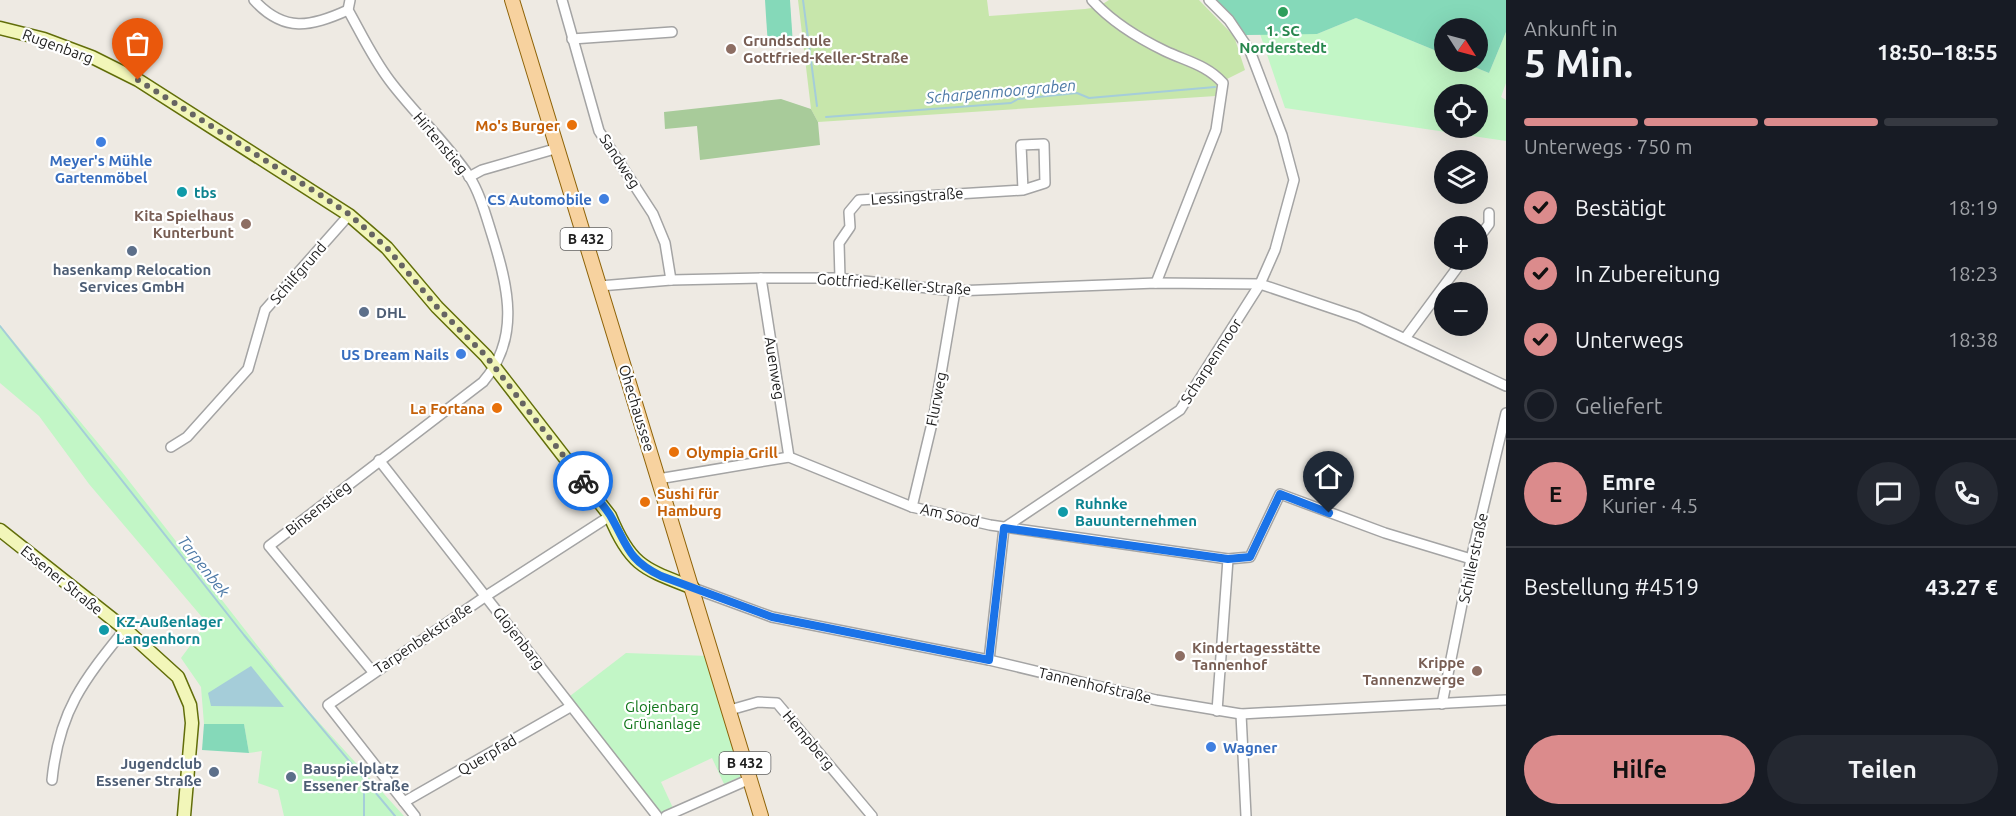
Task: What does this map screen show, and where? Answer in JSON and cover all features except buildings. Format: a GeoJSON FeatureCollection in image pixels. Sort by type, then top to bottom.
{"type":"FeatureCollection","features":[{"type":"Feature","properties":{"kind":"main road","name":"Ohechaussee"},"geometry":{"type":"LineString","coordinates":[[512,0],[761,816]]}},
{"type":"Feature","properties":{"kind":"street"},"geometry":{"type":"LineString","coordinates":[[254,0],[264,10],[281,20],[303,25],[322,22],[349,5]]}},
{"type":"Feature","properties":{"kind":"street","name":"Sandweg"},"geometry":{"type":"LineString","coordinates":[[562,0],[599,131],[653,214],[665,243],[671,280]]}},
{"type":"Feature","properties":{"kind":"street"},"geometry":{"type":"LineString","coordinates":[[1092,0],[1108,18],[1165,51],[1212,71],[1222,83],[1216,130],[1156,283]]}},
{"type":"Feature","properties":{"kind":"street","name":"Scharpenmoor"},"geometry":{"type":"LineString","coordinates":[[1004,528],[1180,410],[1260,284],[1275,250],[1294,180],[1282,135],[1250,51],[1229,20],[1209,0]]}},
{"type":"Feature","properties":{"kind":"street","name":"Hirtenstieg"},"geometry":{"type":"LineString","coordinates":[[349,5],[388,79],[469,177],[486,215],[508,293],[510,321],[506,344],[495,368]]}},
{"type":"Feature","properties":{"kind":"street","name":"Rugenbarg"},"geometry":{"type":"LineString","coordinates":[[0,28],[44,39],[92,57],[138,80],[349,214],[387,248],[432,301],[495,368],[610,516],[625,548],[645,568],[693,588]]}},
{"type":"Feature","properties":{"kind":"street"},"geometry":{"type":"LineString","coordinates":[[572,39],[672,32]]}},
{"type":"Feature","properties":{"kind":"street","name":"Lessingstraße"},"geometry":{"type":"LineString","coordinates":[[840,278],[839,243],[850,227],[849,212],[859,200],[1023,190],[1045,183],[1044,144],[1021,145],[1023,190]]}},
{"type":"Feature","properties":{"kind":"street"},"geometry":{"type":"LineString","coordinates":[[469,177],[482,170],[558,148]]}},
{"type":"Feature","properties":{"kind":"street"},"geometry":{"type":"LineString","coordinates":[[1488,225],[1489,213]]}},
{"type":"Feature","properties":{"kind":"street","name":"Schilfgrund"},"geometry":{"type":"LineString","coordinates":[[171,447],[187,437],[248,369],[265,310],[349,214]]}},
{"type":"Feature","properties":{"kind":"street"},"geometry":{"type":"LineString","coordinates":[[1406,337],[1456,270]]}},
{"type":"Feature","properties":{"kind":"street","name":"Gottfried-Keller-Straße"},"geometry":{"type":"LineString","coordinates":[[600,286],[671,280],[761,278],[840,278],[955,291],[1156,283],[1260,284]]}},
{"type":"Feature","properties":{"kind":"street","name":"Auenweg"},"geometry":{"type":"LineString","coordinates":[[761,278],[789,458]]}},
{"type":"Feature","properties":{"kind":"street"},"geometry":{"type":"LineString","coordinates":[[1260,284],[1327,305],[1406,337],[1506,386]]}},
{"type":"Feature","properties":{"kind":"street","name":"Flurweg"},"geometry":{"type":"LineString","coordinates":[[912,507],[934,415],[955,291]]}},
{"type":"Feature","properties":{"kind":"street","name":"Binsenstieg"},"geometry":{"type":"LineString","coordinates":[[373,672],[269,546],[483,382],[495,368]]}},
{"type":"Feature","properties":{"kind":"street","name":"Schillerstraße"},"geometry":{"type":"LineString","coordinates":[[1442,704],[1472,559],[1506,413]]}},
{"type":"Feature","properties":{"kind":"street"},"geometry":{"type":"LineString","coordinates":[[658,479],[789,458]]}},
{"type":"Feature","properties":{"kind":"street","name":"Am Sood"},"geometry":{"type":"LineString","coordinates":[[789,458],[912,507],[1004,528],[1228,559],[1250,557],[1280,494],[1374,530],[1472,559]]}},
{"type":"Feature","properties":{"kind":"street","name":"Glojenbarg"},"geometry":{"type":"LineString","coordinates":[[380,460],[657,816]]}},
{"type":"Feature","properties":{"kind":"street","name":"Tarpenbekstraße"},"geometry":{"type":"LineString","coordinates":[[404,802],[328,705],[486,596],[610,516]]}},
{"type":"Feature","properties":{"kind":"street"},"geometry":{"type":"LineString","coordinates":[[989,660],[1004,528]]}},
{"type":"Feature","properties":{"kind":"street","name":"Essener Straße"},"geometry":{"type":"LineString","coordinates":[[0,530],[125,629],[171,669],[183,687],[190,705],[192,723],[184,816]]}},
{"type":"Feature","properties":{"kind":"street"},"geometry":{"type":"LineString","coordinates":[[1217,711],[1228,559]]}},
{"type":"Feature","properties":{"kind":"street","name":"Tannenhofstraße"},"geometry":{"type":"LineString","coordinates":[[693,588],[772,617],[989,660],[1156,700],[1217,711],[1241,714],[1506,700]]}},
{"type":"Feature","properties":{"kind":"street"},"geometry":{"type":"LineString","coordinates":[[52,780],[57,747],[67,711],[87,677],[125,629]]}},
{"type":"Feature","properties":{"kind":"street","name":"Hempberg"},"geometry":{"type":"LineString","coordinates":[[730,710],[758,702],[777,703],[872,816]]}},
{"type":"Feature","properties":{"kind":"street","name":"Querpfad"},"geometry":{"type":"LineString","coordinates":[[404,802],[570,707]]}},
{"type":"Feature","properties":{"kind":"street"},"geometry":{"type":"LineString","coordinates":[[1241,714],[1246,816]]}},
{"type":"Feature","properties":{"kind":"street"},"geometry":{"type":"LineString","coordinates":[[666,816],[750,779]]}},
{"type":"Feature","properties":{"kind":"street"},"geometry":{"type":"LineString","coordinates":[[404,802],[416,816]]}},
{"type":"Feature","properties":{"kind":"green space"},"geometry":{"type":"Polygon","coordinates":[[[765,0],[790,0],[793,45],[768,47],[765,0]]]}},
{"type":"Feature","properties":{"kind":"green space"},"geometry":{"type":"Polygon","coordinates":[[[798,0],[987,0],[989,16],[1085,9],[1098,7],[1109,0],[1199,0],[1234,36],[1245,70],[1219,83],[1216,96],[818,122],[811,109],[798,0]]]}},
{"type":"Feature","properties":{"kind":"green space"},"geometry":{"type":"Polygon","coordinates":[[[1213,0],[1506,0],[1506,32],[1489,73],[1487,72],[1488,18],[1434,18],[1434,50],[1356,18],[1317,34],[1245,35],[1213,0]]]}},
{"type":"Feature","properties":{"kind":"green space"},"geometry":{"type":"Polygon","coordinates":[[[1356,18],[1434,50],[1434,72],[1489,73],[1506,32],[1506,83],[1501,97],[1506,100],[1506,141],[1486,138],[1488,138],[1488,84],[1434,84],[1434,130],[1285,108],[1260,34],[1317,34],[1356,18]]]}},
{"type":"Feature","properties":{"kind":"green space"},"geometry":{"type":"Polygon","coordinates":[[[781,99],[811,109],[818,122],[820,145],[700,160],[697,126],[665,129],[664,112],[781,99]]]}},
{"type":"Feature","properties":{"kind":"green space"},"geometry":{"type":"Polygon","coordinates":[[[0,325],[122,472],[306,708],[404,816],[284,816],[278,790],[258,783],[262,751],[249,753],[244,724],[204,724],[201,687],[181,658],[207,623],[89,484],[39,416],[0,383],[0,325]]]}},
{"type":"Feature","properties":{"kind":"green space","name":"Glojenbarg Grünanlage"},"geometry":{"type":"Polygon","coordinates":[[[626,653],[709,656],[744,775],[724,784],[712,758],[661,782],[673,808],[660,814],[570,696],[626,653]]]}},
{"type":"Feature","properties":{"kind":"green space"},"geometry":{"type":"Polygon","coordinates":[[[204,724],[244,724],[249,753],[202,750],[204,724]]]}},
{"type":"Feature","properties":{"kind":"water"},"geometry":{"type":"Polygon","coordinates":[[[251,666],[284,707],[211,706],[208,693],[251,666]]]}},
{"type":"Feature","properties":{"kind":"waterway","name":"Scharpenmoorgraben"},"geometry":{"type":"LineString","coordinates":[[803,0],[817,106]]}},
{"type":"Feature","properties":{"kind":"waterway","name":"Scharpenmoorgraben"},"geometry":{"type":"LineString","coordinates":[[826,117],[1011,103],[1018,99],[1077,93],[1089,98],[1215,87]]}},
{"type":"Feature","properties":{"kind":"waterway","name":"Tarpenbek"},"geometry":{"type":"LineString","coordinates":[[0,326],[244,635],[395,816]]}},
{"type":"Feature","properties":{"kind":"waterway"},"geometry":{"type":"LineString","coordinates":[[364,780],[364,816]]}},
{"type":"Feature","properties":{"kind":"way so far"},"geometry":{"type":"LineString","coordinates":[[138,80],[349,214],[387,248],[437,307],[486,356],[583,481]]}},
{"type":"Feature","properties":{"kind":"place","name":"1. SC Norderstedt"},"geometry":{"type":"Point","coordinates":[1283,12]}},
{"type":"Feature","properties":{"kind":"place","name":"Grundschule Gottfried-Keller-Straße"},"geometry":{"type":"Point","coordinates":[731,49]}},
{"type":"Feature","properties":{"kind":"place","name":"Mo's Burger"},"geometry":{"type":"Point","coordinates":[572,125]}},
{"type":"Feature","properties":{"kind":"place","name":"Meyer's Mühle Gartenmöbel"},"geometry":{"type":"Point","coordinates":[101,142]}},
{"type":"Feature","properties":{"kind":"place","name":"tbs"},"geometry":{"type":"Point","coordinates":[182,192]}},
{"type":"Feature","properties":{"kind":"place","name":"CS Automobile"},"geometry":{"type":"Point","coordinates":[604,199]}},
{"type":"Feature","properties":{"kind":"place","name":"Kita Spielhaus Kunterbunt"},"geometry":{"type":"Point","coordinates":[246,224]}},
{"type":"Feature","properties":{"kind":"place","name":"hasenkamp Relocation Services GmbH"},"geometry":{"type":"Point","coordinates":[132,251]}},
{"type":"Feature","properties":{"kind":"place","name":"DHL"},"geometry":{"type":"Point","coordinates":[364,312]}},
{"type":"Feature","properties":{"kind":"place","name":"US Dream Nails"},"geometry":{"type":"Point","coordinates":[461,354]}},
{"type":"Feature","properties":{"kind":"place","name":"La Fortana"},"geometry":{"type":"Point","coordinates":[497,408]}},
{"type":"Feature","properties":{"kind":"place","name":"Olympia Grill"},"geometry":{"type":"Point","coordinates":[674,452]}},
{"type":"Feature","properties":{"kind":"place","name":"Sushi für Hamburg"},"geometry":{"type":"Point","coordinates":[645,502]}},
{"type":"Feature","properties":{"kind":"place","name":"Ruhnke Bauunternehmen"},"geometry":{"type":"Point","coordinates":[1063,512]}},
{"type":"Feature","properties":{"kind":"place","name":"KZ-Außenlager Langenhorn"},"geometry":{"type":"Point","coordinates":[104,630]}},
{"type":"Feature","properties":{"kind":"place","name":"Kindertagesstätte Tannenhof"},"geometry":{"type":"Point","coordinates":[1180,656]}},
{"type":"Feature","properties":{"kind":"place","name":"Krippe Tannenzwerge"},"geometry":{"type":"Point","coordinates":[1477,671]}},
{"type":"Feature","properties":{"kind":"place","name":"Wagner"},"geometry":{"type":"Point","coordinates":[1211,747]}},
{"type":"Feature","properties":{"kind":"place","name":"Jugendclub Essener Straße"},"geometry":{"type":"Point","coordinates":[214,772]}},
{"type":"Feature","properties":{"kind":"place","name":"Bauspielplatz Essener Straße"},"geometry":{"type":"Point","coordinates":[291,777]}},
{"type":"Feature","properties":{"kind":"route"},"geometry":{"type":"LineString","coordinates":[[583,481],[610,516],[625,548],[634,559],[661,576],[772,617],[989,660],[1004,528],[1228,559],[1250,557],[1280,494],[1329,513]]}}]}
